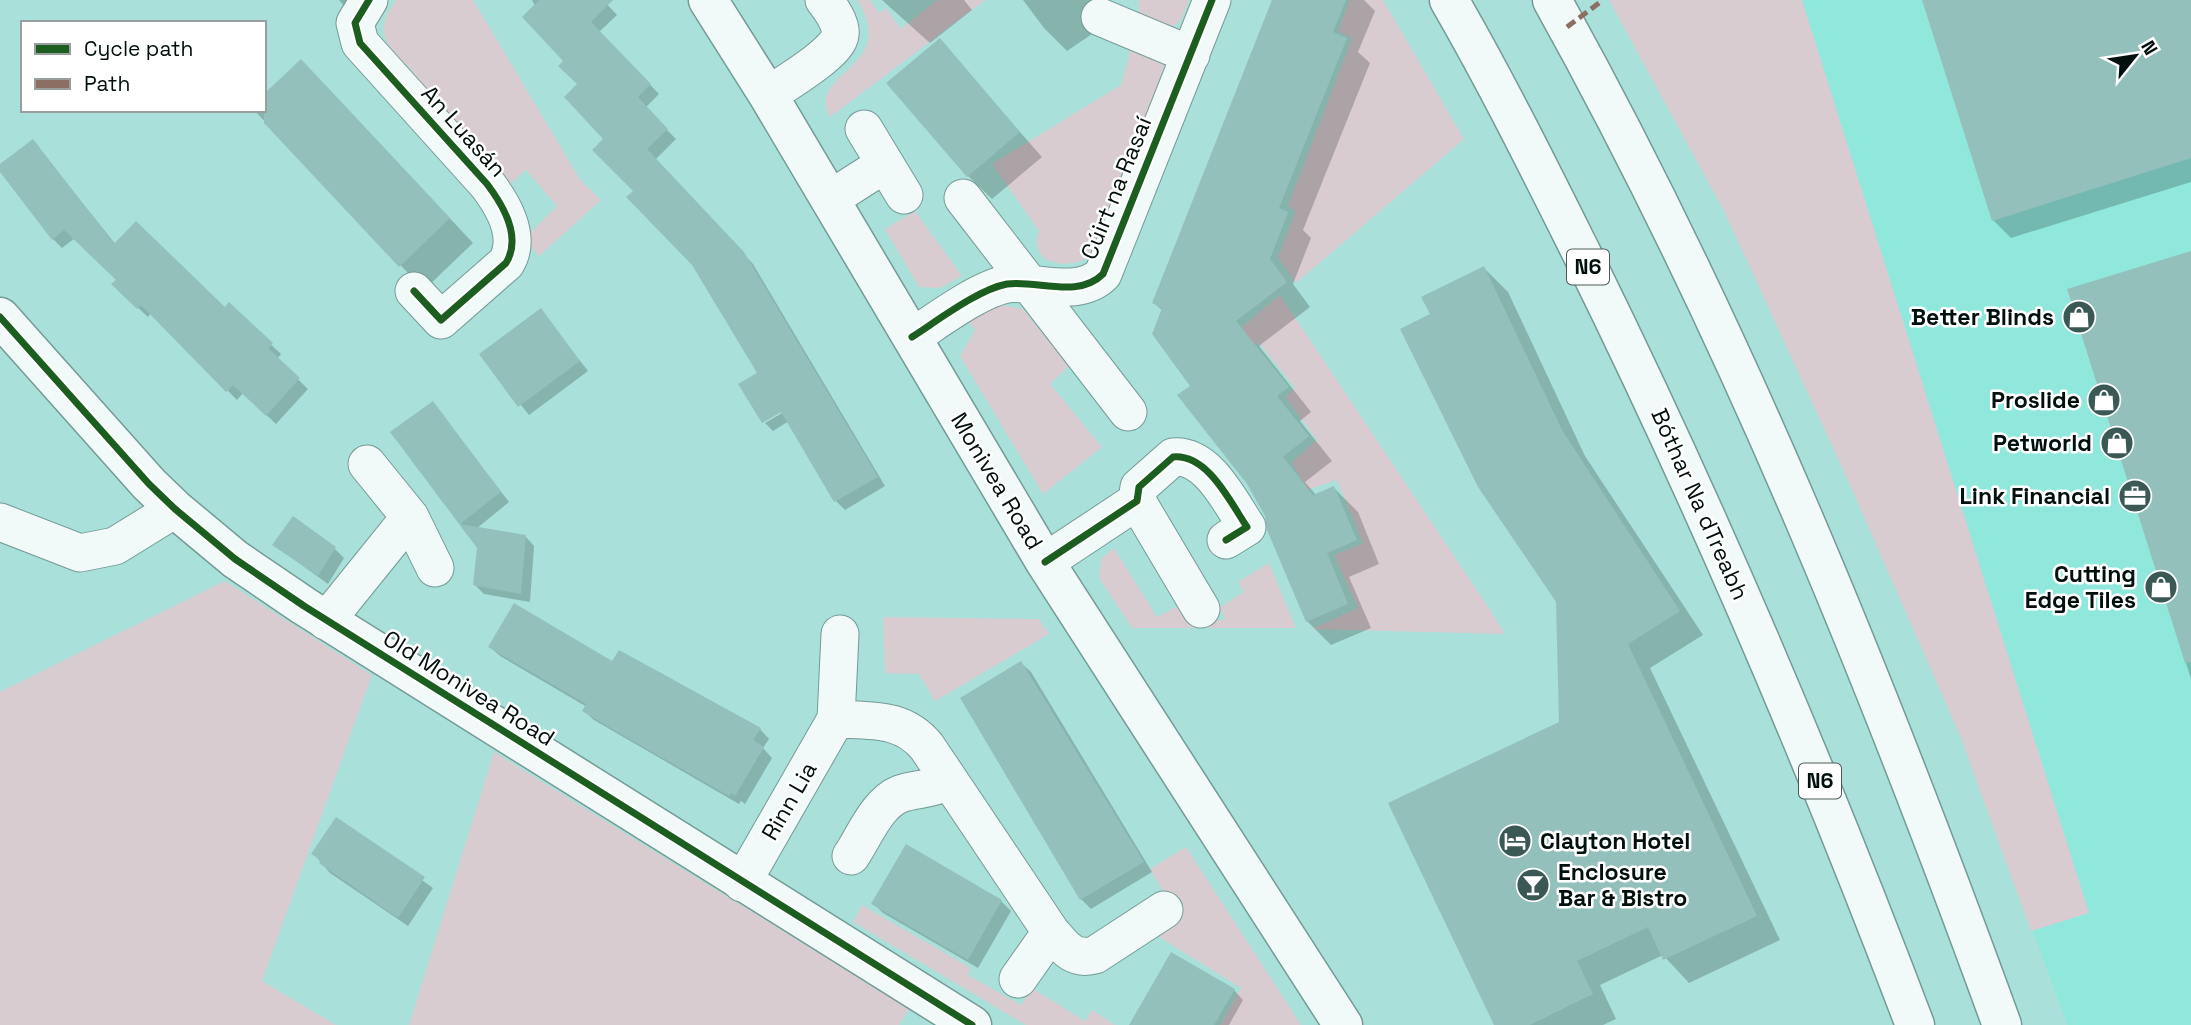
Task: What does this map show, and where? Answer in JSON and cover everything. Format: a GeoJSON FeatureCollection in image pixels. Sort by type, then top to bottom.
{"type":"FeatureCollection","features":[{"type":"Feature","properties":{"kind":"main road","name":"Monivea Road"},"geometry":{"type":"LineString","coordinates":[[708,0],[768,95],[1045,562],[1343,1025]]}},
{"type":"Feature","properties":{"kind":"main road","name":"Bóthar Na dTreabh"},"geometry":{"type":"LineString","coordinates":[[1449,0],[1516,124],[1630,350],[1711,527],[1794,718],[1916,1025]]}},
{"type":"Feature","properties":{"kind":"main road"},"geometry":{"type":"LineString","coordinates":[[1552,0],[1707,303],[1788,477],[1878,695],[2002,1025]]}},
{"type":"Feature","properties":{"kind":"main road","name":"Old Monivea Road"},"geometry":{"type":"LineString","coordinates":[[0,317],[149,484],[235,559],[326,621],[972,1025]]}},
{"type":"Feature","properties":{"kind":"street","name":"An Luasán"},"geometry":{"type":"LineString","coordinates":[[369,0],[355,23],[360,43],[487,184],[503,208],[512,236],[510,256],[506,263],[441,320],[414,291]]}},
{"type":"Feature","properties":{"kind":"street"},"geometry":{"type":"LineString","coordinates":[[768,95],[827,54],[840,39],[841,32],[824,0]]}},
{"type":"Feature","properties":{"kind":"street","name":"Cúirt na Rasaí"},"geometry":{"type":"LineString","coordinates":[[912,337],[993,288],[1028,284],[1085,286],[1103,274],[1212,0]]}},
{"type":"Feature","properties":{"kind":"street"},"geometry":{"type":"LineString","coordinates":[[1100,17],[1191,55]]}},
{"type":"Feature","properties":{"kind":"street"},"geometry":{"type":"LineString","coordinates":[[864,129],[904,195]]}},
{"type":"Feature","properties":{"kind":"street"},"geometry":{"type":"LineString","coordinates":[[830,199],[885,164]]}},
{"type":"Feature","properties":{"kind":"street"},"geometry":{"type":"LineString","coordinates":[[963,198],[1128,412]]}},
{"type":"Feature","properties":{"kind":"street"},"geometry":{"type":"LineString","coordinates":[[1201,609],[1137,500],[1139,487],[1163,463],[1173,457],[1192,458],[1216,482],[1247,527],[1226,540]]}},
{"type":"Feature","properties":{"kind":"street"},"geometry":{"type":"LineString","coordinates":[[367,464],[410,517],[435,568]]}},
{"type":"Feature","properties":{"kind":"street"},"geometry":{"type":"LineString","coordinates":[[1045,562],[1137,500]]}},
{"type":"Feature","properties":{"kind":"street"},"geometry":{"type":"LineString","coordinates":[[0,522],[80,553],[115,546],[175,509]]}},
{"type":"Feature","properties":{"kind":"street"},"geometry":{"type":"LineString","coordinates":[[326,621],[410,517]]}},
{"type":"Feature","properties":{"kind":"street","name":"Rinn Lia"},"geometry":{"type":"LineString","coordinates":[[742,883],[836,719],[840,634]]}},
{"type":"Feature","properties":{"kind":"street"},"geometry":{"type":"LineString","coordinates":[[836,719],[889,722],[912,730],[1051,932],[1070,953],[1088,957],[1164,911]]}},
{"type":"Feature","properties":{"kind":"street"},"geometry":{"type":"LineString","coordinates":[[852,856],[887,802],[904,793],[927,791],[948,781]]}},
{"type":"Feature","properties":{"kind":"street"},"geometry":{"type":"LineString","coordinates":[[1018,979],[1051,932]]}},
{"type":"Feature","properties":{"kind":"shaded area"},"geometry":{"type":"Polygon","coordinates":[[[396,0],[473,0],[581,181],[601,200],[539,256],[524,239],[557,206],[526,170],[509,185],[408,79],[414,73],[390,48],[384,32],[388,12],[396,0]]]}},
{"type":"Feature","properties":{"kind":"shaded area"},"geometry":{"type":"Polygon","coordinates":[[[857,0],[870,0],[879,13],[886,8],[901,29],[937,0],[985,0],[830,117],[826,102],[829,89],[861,55],[868,41],[867,23],[857,0]]]}},
{"type":"Feature","properties":{"kind":"shaded area"},"geometry":{"type":"Polygon","coordinates":[[[1138,0],[1189,0],[1181,20],[1170,29],[1140,16],[1138,0]]]}},
{"type":"Feature","properties":{"kind":"shaded area"},"geometry":{"type":"Polygon","coordinates":[[[1350,0],[1383,0],[1464,139],[1296,283],[1278,257],[1296,211],[1288,206],[1352,38],[1338,31],[1350,0]]]}},
{"type":"Feature","properties":{"kind":"shaded area"},"geometry":{"type":"Polygon","coordinates":[[[1609,0],[1802,0],[2089,913],[2031,931],[1961,738],[1849,483],[1725,213],[1609,0]]]}},
{"type":"Feature","properties":{"kind":"shaded area"},"geometry":{"type":"Polygon","coordinates":[[[1647,0],[2191,0],[2191,1025],[2068,1025],[1961,738],[1849,483],[1725,213],[1622,22],[1647,0]]]}},
{"type":"Feature","properties":{"kind":"shaded area"},"geometry":{"type":"Polygon","coordinates":[[[1132,45],[1164,63],[1163,70],[1092,255],[1073,263],[1053,262],[1039,252],[1039,231],[992,164],[1121,85],[1132,45]]]}},
{"type":"Feature","properties":{"kind":"shaded area"},"geometry":{"type":"Polygon","coordinates":[[[915,211],[962,276],[940,288],[919,287],[885,229],[915,211]]]}},
{"type":"Feature","properties":{"kind":"shaded area"},"geometry":{"type":"Polygon","coordinates":[[[1280,295],[1505,634],[1312,629],[1358,608],[1334,555],[1363,543],[1337,480],[1307,490],[1292,462],[1317,440],[1285,397],[1295,388],[1259,343],[1233,361],[1220,346],[1280,295]]]}},
{"type":"Feature","properties":{"kind":"shaded area"},"geometry":{"type":"Polygon","coordinates":[[[998,304],[1023,309],[1069,366],[1050,384],[1102,447],[1043,494],[960,356],[975,330],[969,322],[998,304]]]}},
{"type":"Feature","properties":{"kind":"shaded area"},"geometry":{"type":"Polygon","coordinates":[[[1114,548],[1157,617],[1182,604],[1192,618],[1226,620],[1219,608],[1244,592],[1238,582],[1269,563],[1296,628],[1132,628],[1099,578],[1101,559],[1114,548]]]}},
{"type":"Feature","properties":{"kind":"shaded area"},"geometry":{"type":"Polygon","coordinates":[[[225,581],[372,675],[262,981],[336,1025],[0,1025],[0,692],[225,581]]]}},
{"type":"Feature","properties":{"kind":"shaded area"},"geometry":{"type":"Polygon","coordinates":[[[883,617],[1039,619],[1049,634],[935,701],[919,674],[885,673],[883,617]]]}},
{"type":"Feature","properties":{"kind":"shaded area"},"geometry":{"type":"Polygon","coordinates":[[[494,752],[909,1009],[899,1025],[409,1025],[494,752]]]}},
{"type":"Feature","properties":{"kind":"shaded area"},"geometry":{"type":"Polygon","coordinates":[[[1186,847],[1301,1025],[1220,1025],[1241,988],[1153,933],[1178,918],[1150,869],[1186,847]]]}},
{"type":"Feature","properties":{"kind":"shaded area"},"geometry":{"type":"Polygon","coordinates":[[[862,905],[971,968],[968,975],[1021,1005],[1032,988],[1085,1021],[1092,1010],[1115,1025],[1026,1025],[853,922],[862,905]]]}},
{"type":"Feature","properties":{"kind":"building"},"geometry":{"type":"Polygon","coordinates":[[[539,0],[613,0],[591,22],[651,84],[638,97],[668,129],[647,149],[744,252],[878,477],[834,502],[781,412],[762,423],[738,384],[757,373],[692,265],[626,197],[633,191],[592,150],[603,139],[564,97],[577,84],[558,66],[563,61],[522,17],[539,0]]]}},
{"type":"Feature","properties":{"kind":"building"},"geometry":{"type":"Polygon","coordinates":[[[1272,0],[1346,0],[1333,32],[1347,38],[1279,208],[1288,212],[1270,259],[1287,282],[1236,321],[1289,387],[1277,396],[1309,436],[1283,457],[1313,495],[1334,486],[1357,540],[1327,553],[1348,604],[1306,622],[1267,530],[1265,516],[1247,484],[1177,395],[1190,386],[1152,334],[1162,308],[1152,303],[1272,0]]]}},
{"type":"Feature","properties":{"kind":"building"},"geometry":{"type":"Polygon","coordinates":[[[1922,0],[2191,0],[2191,158],[1992,221],[1922,0]]]}},
{"type":"Feature","properties":{"kind":"building"},"geometry":{"type":"Polygon","coordinates":[[[940,38],[1020,132],[967,177],[886,83],[940,38]]]}},
{"type":"Feature","properties":{"kind":"building"},"geometry":{"type":"Polygon","coordinates":[[[301,59],[450,218],[399,267],[264,123],[266,92],[301,59]]]}},
{"type":"Feature","properties":{"kind":"building"},"geometry":{"type":"Polygon","coordinates":[[[33,139],[114,244],[136,221],[225,307],[229,302],[273,343],[268,348],[300,378],[266,416],[233,385],[226,392],[141,305],[137,309],[111,284],[116,280],[64,230],[52,240],[0,172],[0,164],[33,139]]]}},
{"type":"Feature","properties":{"kind":"building"},"geometry":{"type":"Polygon","coordinates":[[[2191,251],[2191,662],[2185,663],[2067,289],[2191,251]]]}},
{"type":"Feature","properties":{"kind":"building"},"geometry":{"type":"Polygon","coordinates":[[[1484,266],[1562,430],[1680,611],[1628,644],[1757,916],[1663,960],[1648,927],[1577,961],[1593,994],[1530,1025],[1494,1025],[1388,803],[1559,722],[1556,602],[1478,487],[1400,329],[1430,314],[1421,297],[1484,266]]]}},
{"type":"Feature","properties":{"kind":"building"},"geometry":{"type":"Polygon","coordinates":[[[541,308],[580,361],[518,407],[479,354],[541,308]]]}},
{"type":"Feature","properties":{"kind":"building"},"geometry":{"type":"Polygon","coordinates":[[[433,401],[501,492],[460,524],[526,535],[521,594],[473,585],[477,548],[390,432],[433,401]]]}},
{"type":"Feature","properties":{"kind":"building"},"geometry":{"type":"Polygon","coordinates":[[[293,516],[336,547],[318,576],[272,545],[293,516]]]}},
{"type":"Feature","properties":{"kind":"building"},"geometry":{"type":"Polygon","coordinates":[[[514,603],[612,661],[619,650],[761,728],[753,740],[764,747],[735,796],[731,793],[729,796],[582,711],[586,704],[488,647],[514,603]]]}},
{"type":"Feature","properties":{"kind":"building"},"geometry":{"type":"Polygon","coordinates":[[[1021,661],[1144,862],[1080,900],[960,698],[1021,661]]]}},
{"type":"Feature","properties":{"kind":"building"},"geometry":{"type":"Polygon","coordinates":[[[336,817],[425,877],[398,918],[319,863],[321,860],[311,854],[336,817]]]}},
{"type":"Feature","properties":{"kind":"building"},"geometry":{"type":"Polygon","coordinates":[[[906,844],[1002,900],[968,960],[871,904],[906,844]]]}},
{"type":"Feature","properties":{"kind":"building"},"geometry":{"type":"Polygon","coordinates":[[[1171,952],[1235,989],[1214,1025],[1129,1025],[1171,952]]]}},
{"type":"Feature","properties":{"kind":"marked path"},"geometry":{"type":"LineString","coordinates":[[1567,27],[1603,0]]}},
{"type":"Feature","properties":{"kind":"cycle path"},"geometry":{"type":"LineString","coordinates":[[369,0],[355,23],[360,43],[487,184],[504,211],[511,232],[512,243],[506,263],[441,320],[414,291]]}},
{"type":"Feature","properties":{"kind":"cycle path"},"geometry":{"type":"LineString","coordinates":[[912,337],[958,306],[996,287],[1019,283],[1057,287],[1082,286],[1103,274],[1212,0]]}},
{"type":"Feature","properties":{"kind":"cycle path"},"geometry":{"type":"LineString","coordinates":[[0,317],[149,484],[235,559],[304,606],[972,1025]]}},
{"type":"Feature","properties":{"kind":"cycle path"},"geometry":{"type":"LineString","coordinates":[[1045,562],[1137,501],[1139,487],[1173,457],[1186,458],[1197,463],[1217,482],[1233,505],[1247,527],[1226,540]]}},
{"type":"Feature","properties":{"kind":"place","name":"Better Blinds"},"geometry":{"type":"Point","coordinates":[2079,317]}},
{"type":"Feature","properties":{"kind":"place","name":"Proslide"},"geometry":{"type":"Point","coordinates":[2104,400]}},
{"type":"Feature","properties":{"kind":"place","name":"Petworld"},"geometry":{"type":"Point","coordinates":[2117,443]}},
{"type":"Feature","properties":{"kind":"place","name":"Link Financial"},"geometry":{"type":"Point","coordinates":[2135,496]}},
{"type":"Feature","properties":{"kind":"place","name":"Cutting Edge Tiles"},"geometry":{"type":"Point","coordinates":[2161,587]}},
{"type":"Feature","properties":{"kind":"place","name":"Clayton Hotel"},"geometry":{"type":"Point","coordinates":[1515,841]}},
{"type":"Feature","properties":{"kind":"place","name":"Enclosure Bar & Bistro"},"geometry":{"type":"Point","coordinates":[1533,885]}}]}
